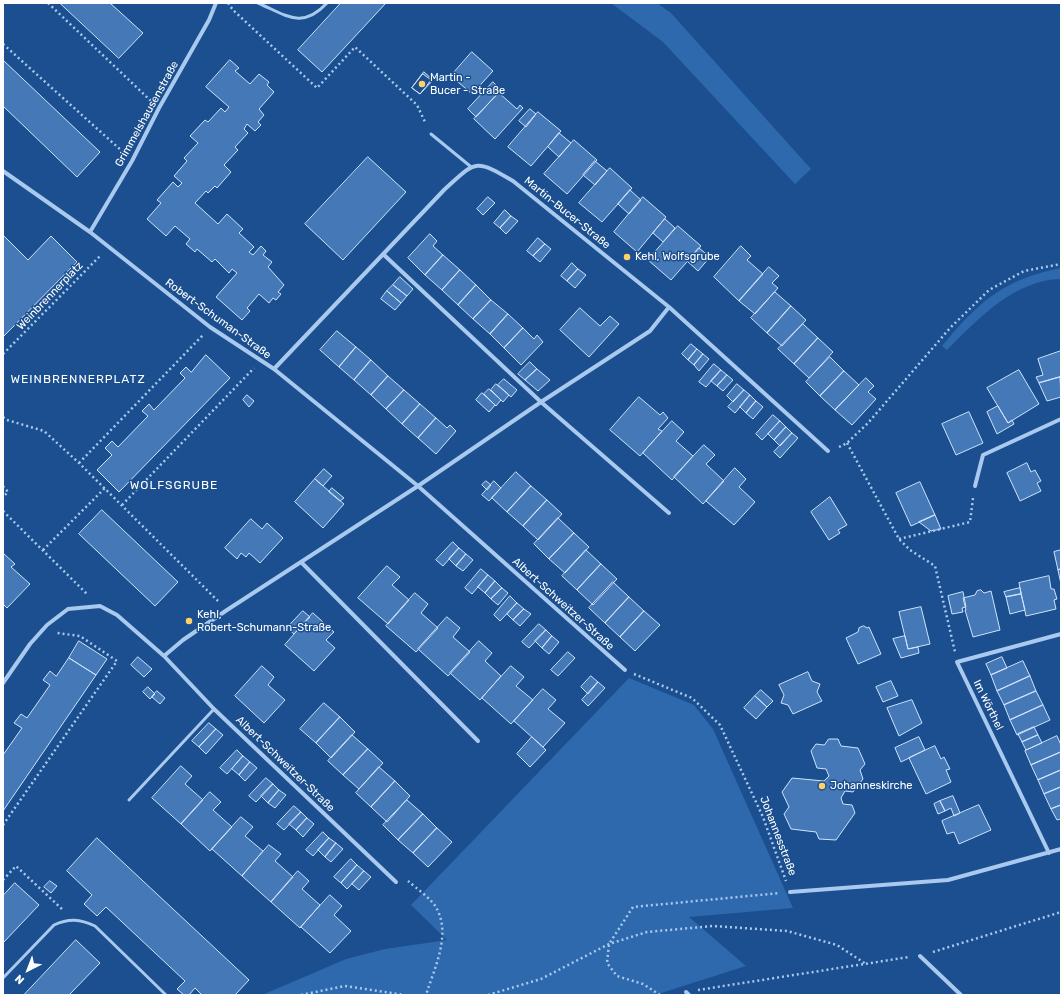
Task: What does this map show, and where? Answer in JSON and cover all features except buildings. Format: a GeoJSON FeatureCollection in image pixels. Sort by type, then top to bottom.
{"type":"FeatureCollection","features":[{"type":"Feature","properties":{"kind":"street","name":"Grimmelshausenstraße"},"geometry":{"type":"LineString","coordinates":[[90,232],[132,161],[159,108],[209,20],[216,3]]}},
{"type":"Feature","properties":{"kind":"street","name":"Martin-Bucer-Straße"},"geometry":{"type":"LineString","coordinates":[[470,166],[487,165],[513,181],[669,307],[828,451]]}},
{"type":"Feature","properties":{"kind":"street"},"geometry":{"type":"LineString","coordinates":[[274,370],[444,190],[470,166]]}},
{"type":"Feature","properties":{"kind":"street","name":"Robert-Schuman-Straße"},"geometry":{"type":"LineString","coordinates":[[3,171],[90,232],[210,327],[274,370],[418,486]]}},
{"type":"Feature","properties":{"kind":"street"},"geometry":{"type":"LineString","coordinates":[[383,254],[541,402],[669,513]]}},
{"type":"Feature","properties":{"kind":"street"},"geometry":{"type":"LineString","coordinates":[[164,656],[183,640],[227,610],[418,486],[541,402],[650,331],[669,307]]}},
{"type":"Feature","properties":{"kind":"street"},"geometry":{"type":"LineString","coordinates":[[975,486],[983,455],[1061,419]]}},
{"type":"Feature","properties":{"kind":"street","name":"Albert-Schweitzer-Straße"},"geometry":{"type":"LineString","coordinates":[[418,486],[625,670]]}},
{"type":"Feature","properties":{"kind":"street"},"geometry":{"type":"LineString","coordinates":[[301,562],[478,741]]}},
{"type":"Feature","properties":{"kind":"street"},"geometry":{"type":"LineString","coordinates":[[3,683],[30,644],[47,625],[68,609],[100,606]]}},
{"type":"Feature","properties":{"kind":"street","name":"Albert-Schweitzer-Straße"},"geometry":{"type":"LineString","coordinates":[[100,606],[117,615],[164,656],[214,709],[396,882]]}},
{"type":"Feature","properties":{"kind":"street"},"geometry":{"type":"LineString","coordinates":[[957,662],[1061,634]]}},
{"type":"Feature","properties":{"kind":"street","name":"Im Wörthel"},"geometry":{"type":"LineString","coordinates":[[957,662],[1049,853]]}},
{"type":"Feature","properties":{"kind":"street","name":"Johannesstraße"},"geometry":{"type":"LineString","coordinates":[[790,892],[948,880],[1061,850]]}},
{"type":"Feature","properties":{"kind":"street"},"geometry":{"type":"LineString","coordinates":[[920,956],[961,995]]}},
{"type":"Feature","properties":{"kind":"lane"},"geometry":{"type":"LineString","coordinates":[[258,3],[298,20],[312,16],[327,3]]}},
{"type":"Feature","properties":{"kind":"lane"},"geometry":{"type":"LineString","coordinates":[[431,134],[470,166]]}},
{"type":"Feature","properties":{"kind":"lane"},"geometry":{"type":"LineString","coordinates":[[129,800],[214,709]]}},
{"type":"Feature","properties":{"kind":"lane"},"geometry":{"type":"LineString","coordinates":[[3,978],[54,925],[64,920],[81,920],[95,926],[166,995]]}},
{"type":"Feature","properties":{"kind":"path"},"geometry":{"type":"LineString","coordinates":[[48,3],[159,108]]}},
{"type":"Feature","properties":{"kind":"path"},"geometry":{"type":"LineString","coordinates":[[228,3],[317,88],[355,47],[417,105],[431,134]]}},
{"type":"Feature","properties":{"kind":"path"},"geometry":{"type":"LineString","coordinates":[[3,44],[132,161]]}},
{"type":"Feature","properties":{"kind":"path","name":"Weinbrennerplatz"},"geometry":{"type":"LineString","coordinates":[[3,354],[109,248]]}},
{"type":"Feature","properties":{"kind":"path"},"geometry":{"type":"LineString","coordinates":[[828,451],[847,443],[868,423],[950,328],[989,290],[1024,271],[1061,264]]}},
{"type":"Feature","properties":{"kind":"path"},"geometry":{"type":"LineString","coordinates":[[79,463],[210,327]]}},
{"type":"Feature","properties":{"kind":"path"},"geometry":{"type":"LineString","coordinates":[[122,505],[260,362]]}},
{"type":"Feature","properties":{"kind":"path"},"geometry":{"type":"LineString","coordinates":[[3,417],[7,420],[44,431],[105,488],[227,610]]}},
{"type":"Feature","properties":{"kind":"path"},"geometry":{"type":"LineString","coordinates":[[847,443],[899,539],[910,550],[935,566],[957,662]]}},
{"type":"Feature","properties":{"kind":"path"},"geometry":{"type":"LineString","coordinates":[[3,486],[8,492],[3,497]]}},
{"type":"Feature","properties":{"kind":"path"},"geometry":{"type":"LineString","coordinates":[[899,539],[970,522],[975,486]]}},
{"type":"Feature","properties":{"kind":"path"},"geometry":{"type":"LineString","coordinates":[[43,550],[105,488]]}},
{"type":"Feature","properties":{"kind":"path"},"geometry":{"type":"LineString","coordinates":[[3,511],[100,606]]}},
{"type":"Feature","properties":{"kind":"path"},"geometry":{"type":"LineString","coordinates":[[3,825],[117,661],[80,636],[57,633],[47,625]]}},
{"type":"Feature","properties":{"kind":"path","name":"Johannesstraße"},"geometry":{"type":"LineString","coordinates":[[625,670],[692,698],[720,725],[763,817],[790,892]]}},
{"type":"Feature","properties":{"kind":"path"},"geometry":{"type":"LineString","coordinates":[[3,880],[16,866],[63,910],[64,920]]}},
{"type":"Feature","properties":{"kind":"path"},"geometry":{"type":"LineString","coordinates":[[396,882],[407,880],[437,908],[441,920],[442,944],[426,995]]}},
{"type":"Feature","properties":{"kind":"path"},"geometry":{"type":"LineString","coordinates":[[660,995],[643,984],[617,976],[607,963],[609,944],[633,907],[790,892]]}},
{"type":"Feature","properties":{"kind":"path"},"geometry":{"type":"LineString","coordinates":[[688,994],[920,956],[1061,912]]}},
{"type":"Feature","properties":{"kind":"path"},"geometry":{"type":"LineString","coordinates":[[488,995],[540,979],[609,944],[647,932],[713,926],[787,931],[837,945],[866,964]]}},
{"type":"Feature","properties":{"kind":"path"},"geometry":{"type":"LineString","coordinates":[[301,995],[345,986],[405,995]]}},
{"type":"Feature","properties":{"kind":"shaded area"},"geometry":{"type":"Polygon","coordinates":[[[611,3],[657,3],[671,13],[811,169],[795,184],[663,42],[611,3]]]}},
{"type":"Feature","properties":{"kind":"shaded area"},"geometry":{"type":"Polygon","coordinates":[[[1061,268],[1061,279],[1044,281],[1028,286],[1012,294],[984,314],[947,350],[942,346],[955,330],[980,305],[994,295],[1023,279],[1061,268]]]}},
{"type":"Feature","properties":{"kind":"shaded area"},"geometry":{"type":"Polygon","coordinates":[[[629,678],[694,705],[713,729],[793,908],[689,917],[746,966],[655,995],[262,995],[346,959],[385,949],[447,940],[411,905],[629,678]]]}},
{"type":"Feature","properties":{"kind":"place","name":"Martin - Bucer - Straße"},"geometry":{"type":"Point","coordinates":[422,84]}},
{"type":"Feature","properties":{"kind":"place","name":"Kehl, Wolfsgrube"},"geometry":{"type":"Point","coordinates":[627,257]}},
{"type":"Feature","properties":{"kind":"place","name":"Kehl, Robert-Schumann-Straße"},"geometry":{"type":"Point","coordinates":[189,621]}},
{"type":"Feature","properties":{"kind":"place","name":"Johanneskirche"},"geometry":{"type":"Point","coordinates":[822,786]}},
{"type":"Feature","properties":{"kind":"district","name":"WEINBRENNERPLATZ"},"geometry":{"type":"Point","coordinates":[78,380]}},
{"type":"Feature","properties":{"kind":"district","name":"WOLFSGRUBE"},"geometry":{"type":"Point","coordinates":[174,486]}}]}
